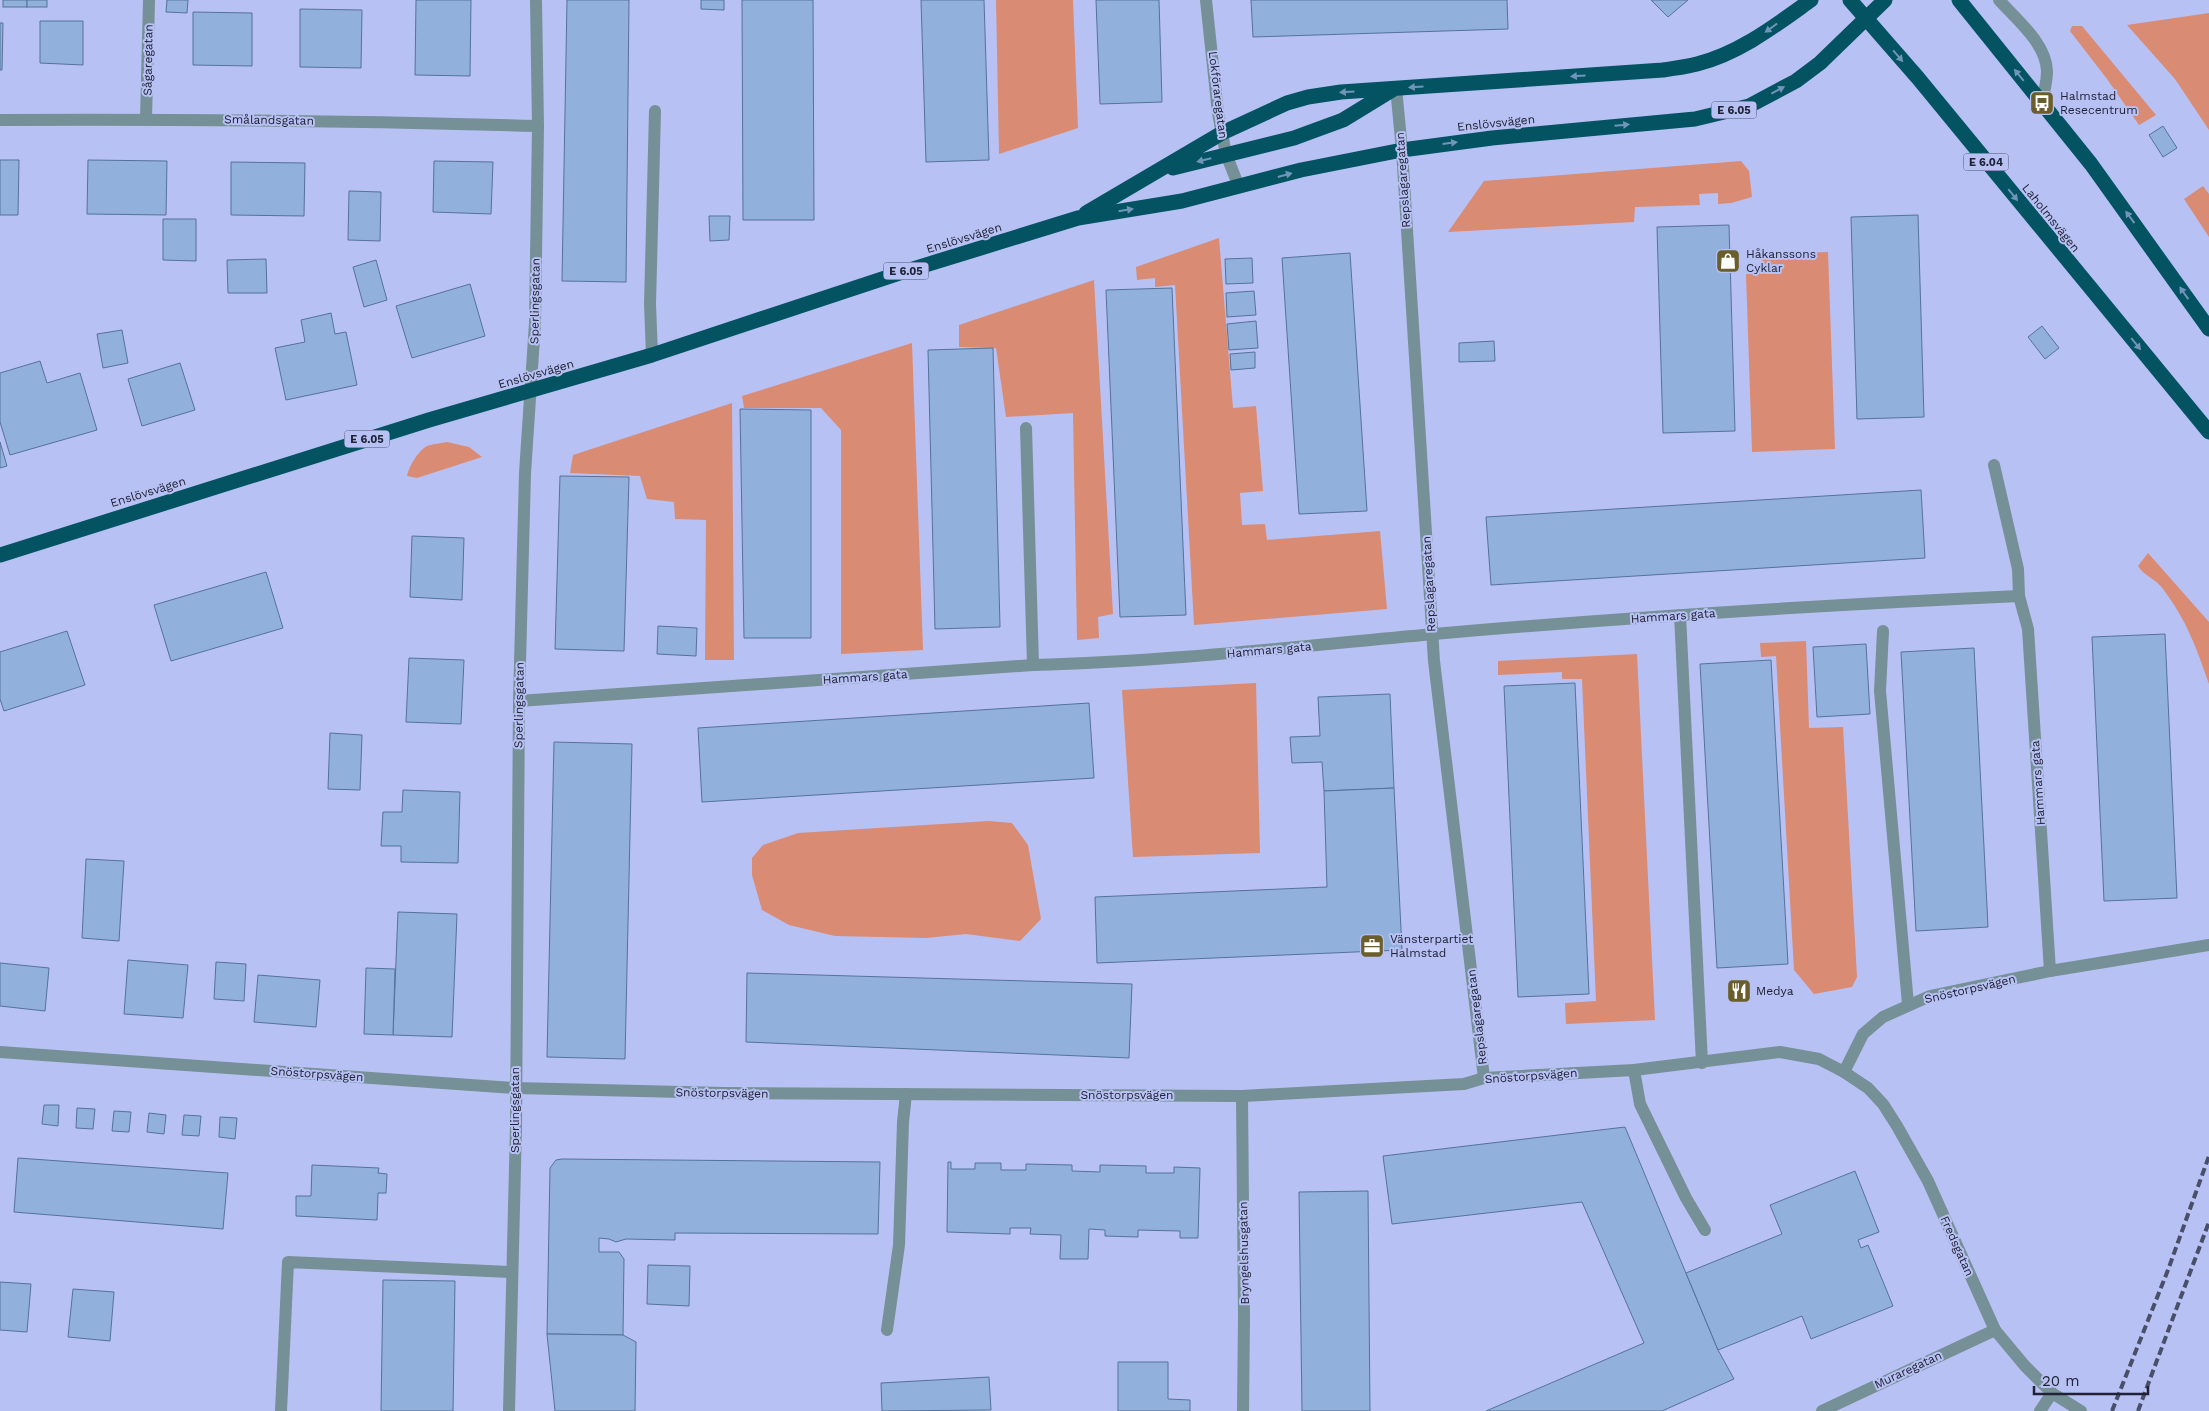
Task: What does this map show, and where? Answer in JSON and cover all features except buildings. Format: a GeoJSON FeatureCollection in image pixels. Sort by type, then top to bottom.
{"type":"FeatureCollection","features":[{"type":"Feature","properties":{"kind":"highway","name":"Enslövsvägen"},"geometry":{"type":"LineString","coordinates":[[1078,218],[1222,133],[1287,103],[1308,97],[1396,88],[1645,71],[1698,64],[1726,54],[1755,39],[1811,0]]}},
{"type":"Feature","properties":{"kind":"highway","name":"Laholmsvägen"},"geometry":{"type":"LineString","coordinates":[[1850,0],[1918,78],[2209,432]]}},
{"type":"Feature","properties":{"kind":"highway","name":"Enslövsvägen"},"geometry":{"type":"LineString","coordinates":[[0,555],[429,420],[652,356],[903,272],[1078,218],[1182,201],[1301,170],[1402,150],[1492,138],[1696,119],[1749,106],[1802,76],[1820,63],[1885,0]]}},
{"type":"Feature","properties":{"kind":"highway"},"geometry":{"type":"LineString","coordinates":[[1959,0],[2091,164],[2209,329]]}},
{"type":"Feature","properties":{"kind":"highway","name":"Enslövsvägen"},"geometry":{"type":"LineString","coordinates":[[1155,173],[1294,138],[1342,120],[1396,88]]}},
{"type":"Feature","properties":{"kind":"street","name":"Sågaregatan"},"geometry":{"type":"LineString","coordinates":[[146,119],[149,0]]}},
{"type":"Feature","properties":{"kind":"street","name":"Sperlingsgatan"},"geometry":{"type":"LineString","coordinates":[[509,1411],[519,701],[529,392],[535,323],[538,126],[536,0]]}},
{"type":"Feature","properties":{"kind":"street","name":"Lokföraregatan"},"geometry":{"type":"LineString","coordinates":[[1206,0],[1222,133],[1226,154],[1239,187]]}},
{"type":"Feature","properties":{"kind":"street"},"geometry":{"type":"LineString","coordinates":[[1999,0],[2034,40],[2043,56],[2047,70],[2042,102]]}},
{"type":"Feature","properties":{"kind":"street","name":"Repslagaregatan"},"geometry":{"type":"LineString","coordinates":[[1396,88],[1402,150],[1432,634],[1484,1078]]}},
{"type":"Feature","properties":{"kind":"street"},"geometry":{"type":"LineString","coordinates":[[652,356],[650,304],[654,111]]}},
{"type":"Feature","properties":{"kind":"street","name":"Smålandsgatan"},"geometry":{"type":"LineString","coordinates":[[0,120],[146,119],[538,126]]}},
{"type":"Feature","properties":{"kind":"street"},"geometry":{"type":"LineString","coordinates":[[1026,428],[1033,665]]}},
{"type":"Feature","properties":{"kind":"street","name":"Hammars gata"},"geometry":{"type":"LineString","coordinates":[[1994,465],[2018,570],[2019,596],[2028,629],[2050,971]]}},
{"type":"Feature","properties":{"kind":"street","name":"Hammars gata"},"geometry":{"type":"LineString","coordinates":[[519,701],[1033,665],[1110,663],[1432,634],[1680,615],[1875,602],[2019,596]]}},
{"type":"Feature","properties":{"kind":"street"},"geometry":{"type":"LineString","coordinates":[[1680,615],[1702,1063]]}},
{"type":"Feature","properties":{"kind":"street"},"geometry":{"type":"LineString","coordinates":[[1883,631],[1880,691],[1908,1004]]}},
{"type":"Feature","properties":{"kind":"street","name":"Snöstorpsvägen"},"geometry":{"type":"LineString","coordinates":[[0,1052],[515,1088],[724,1093],[1242,1096],[1464,1084],[1484,1078],[1634,1070],[1702,1063],[1732,1056],[1780,1052],[1819,1059],[1844,1072],[1863,1034],[1883,1017],[1908,1004],[1930,996],[2050,971],[2209,945]]}},
{"type":"Feature","properties":{"kind":"street"},"geometry":{"type":"LineString","coordinates":[[1634,1070],[1640,1104],[1686,1198],[1705,1230]]}},
{"type":"Feature","properties":{"kind":"street","name":"Fredsgatan"},"geometry":{"type":"LineString","coordinates":[[1844,1072],[1868,1088],[1883,1104],[1897,1126],[1928,1181],[1995,1330],[2025,1366],[2052,1394],[2081,1411]]}},
{"type":"Feature","properties":{"kind":"street"},"geometry":{"type":"LineString","coordinates":[[887,1330],[899,1245],[903,1122],[906,1094]]}},
{"type":"Feature","properties":{"kind":"street","name":"Bryngelshusgatan"},"geometry":{"type":"LineString","coordinates":[[1242,1096],[1243,1411]]}},
{"type":"Feature","properties":{"kind":"street"},"geometry":{"type":"LineString","coordinates":[[281,1411],[288,1262],[512,1272]]}},
{"type":"Feature","properties":{"kind":"street","name":"Muraregatan"},"geometry":{"type":"LineString","coordinates":[[1822,1411],[1995,1330]]}},
{"type":"Feature","properties":{"kind":"street"},"geometry":{"type":"LineString","coordinates":[[2040,1411],[2052,1394]]}},
{"type":"Feature","properties":{"kind":"shaded area"},"geometry":{"type":"Polygon","coordinates":[[[996,0],[1073,0],[1078,128],[999,154],[996,0]]]}},
{"type":"Feature","properties":{"kind":"shaded area"},"geometry":{"type":"Polygon","coordinates":[[[2209,13],[2209,130],[2175,79],[2127,25],[2209,13]]]}},
{"type":"Feature","properties":{"kind":"shaded area"},"geometry":{"type":"Polygon","coordinates":[[[2072,26],[2082,26],[2156,115],[2139,125],[2070,31],[2072,26]]]}},
{"type":"Feature","properties":{"kind":"shaded area"},"geometry":{"type":"Polygon","coordinates":[[[1741,161],[1749,171],[1752,197],[1731,203],[1718,204],[1718,193],[1699,194],[1700,205],[1635,207],[1634,222],[1448,232],[1484,181],[1741,161]]]}},
{"type":"Feature","properties":{"kind":"shaded area"},"geometry":{"type":"Polygon","coordinates":[[[2203,186],[2209,194],[2209,237],[2184,199],[2203,186]]]}},
{"type":"Feature","properties":{"kind":"shaded area"},"geometry":{"type":"Polygon","coordinates":[[[1219,238],[1233,408],[1256,406],[1263,491],[1240,493],[1242,525],[1265,524],[1267,540],[1380,531],[1387,609],[1194,625],[1175,285],[1155,287],[1155,278],[1137,280],[1136,267],[1219,238]]]}},
{"type":"Feature","properties":{"kind":"shaded area"},"geometry":{"type":"Polygon","coordinates":[[[1828,252],[1835,449],[1752,452],[1746,274],[1763,273],[1762,254],[1828,252]]]}},
{"type":"Feature","properties":{"kind":"shaded area"},"geometry":{"type":"Polygon","coordinates":[[[1094,280],[1113,614],[1098,617],[1099,638],[1077,640],[1073,413],[1006,417],[996,348],[959,347],[959,325],[1094,280]]]}},
{"type":"Feature","properties":{"kind":"shaded area"},"geometry":{"type":"Polygon","coordinates":[[[912,343],[923,650],[841,654],[841,430],[821,408],[744,408],[742,396],[912,343]]]}},
{"type":"Feature","properties":{"kind":"shaded area"},"geometry":{"type":"Polygon","coordinates":[[[732,403],[734,660],[705,660],[706,520],[675,519],[674,502],[647,499],[640,476],[570,473],[573,455],[732,403]]]}},
{"type":"Feature","properties":{"kind":"shaded area"},"geometry":{"type":"Polygon","coordinates":[[[447,442],[469,447],[482,457],[417,478],[407,476],[414,459],[420,451],[429,445],[447,442]]]}},
{"type":"Feature","properties":{"kind":"shaded area"},"geometry":{"type":"Polygon","coordinates":[[[2148,553],[2209,622],[2209,684],[2185,623],[2160,586],[2138,566],[2148,553]]]}},
{"type":"Feature","properties":{"kind":"shaded area"},"geometry":{"type":"Polygon","coordinates":[[[1806,641],[1809,728],[1843,727],[1857,977],[1852,987],[1814,994],[1794,970],[1776,656],[1761,657],[1760,643],[1806,641]]]}},
{"type":"Feature","properties":{"kind":"shaded area"},"geometry":{"type":"Polygon","coordinates":[[[1637,654],[1655,1020],[1566,1024],[1565,1003],[1596,1001],[1582,679],[1562,679],[1562,672],[1498,675],[1498,661],[1637,654]]]}},
{"type":"Feature","properties":{"kind":"shaded area"},"geometry":{"type":"Polygon","coordinates":[[[1256,683],[1260,853],[1133,857],[1122,690],[1256,683]]]}},
{"type":"Feature","properties":{"kind":"shaded area"},"geometry":{"type":"Polygon","coordinates":[[[989,821],[1012,823],[1028,845],[1041,919],[1020,941],[966,934],[926,938],[835,936],[789,925],[762,910],[752,875],[752,858],[763,845],[798,833],[989,821]]]}},
{"type":"Feature","properties":{"kind":"railway"},"geometry":{"type":"LineString","coordinates":[[2112,1411],[2168,1270],[2209,1156]]}},
{"type":"Feature","properties":{"kind":"railway"},"geometry":{"type":"LineString","coordinates":[[2138,1411],[2209,1222]]}},
{"type":"Feature","properties":{"kind":"place","name":"Halmstad Resecentrum"},"geometry":{"type":"Point","coordinates":[2042,103]}},
{"type":"Feature","properties":{"kind":"place","name":"Håkanssons Cyklar"},"geometry":{"type":"Point","coordinates":[1728,261]}},
{"type":"Feature","properties":{"kind":"place","name":"Vänsterpartiet Halmstad"},"geometry":{"type":"Point","coordinates":[1372,946]}},
{"type":"Feature","properties":{"kind":"place","name":"Medya"},"geometry":{"type":"Point","coordinates":[1739,991]}}]}
